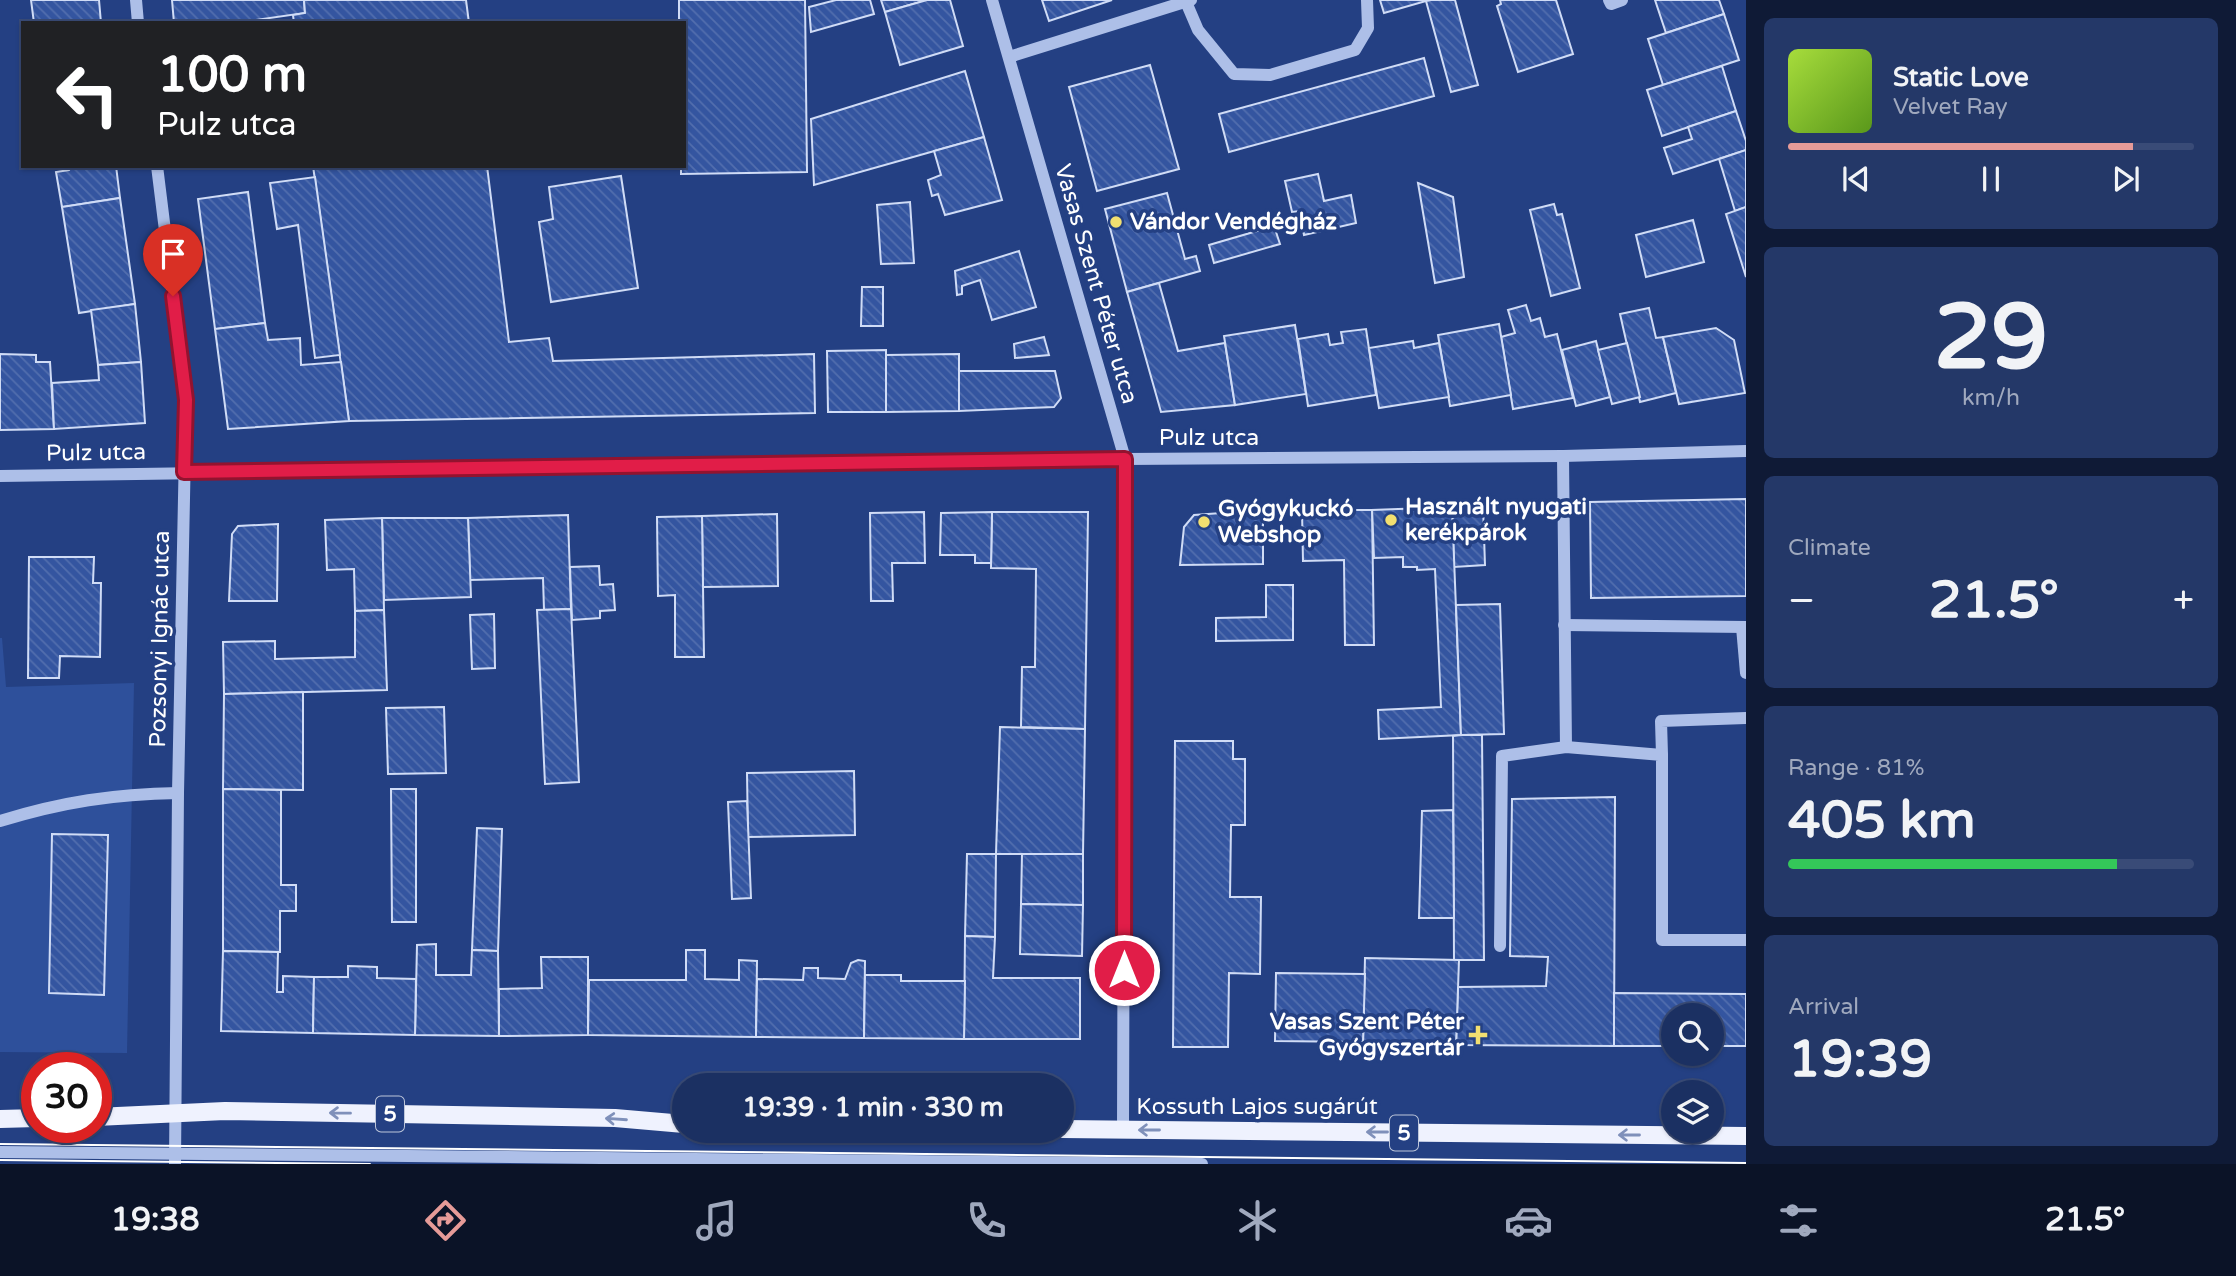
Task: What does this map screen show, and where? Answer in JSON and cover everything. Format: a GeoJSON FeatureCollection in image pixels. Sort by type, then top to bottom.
{"type":"FeatureCollection","features":[{"type":"Feature","properties":{"kind":"main road","name":"5"},"geometry":{"type":"LineString","coordinates":[[112,1117],[225,1111],[615,1118],[672,1123]]}},
{"type":"Feature","properties":{"kind":"main road"},"geometry":{"type":"LineString","coordinates":[[0,1119],[21,1118]]}},
{"type":"Feature","properties":{"kind":"main road","name":"Kossuth Lajos sugárút"},"geometry":{"type":"LineString","coordinates":[[1074,1129],[1746,1136]]}},
{"type":"Feature","properties":{"kind":"street"},"geometry":{"type":"LineString","coordinates":[[136,0],[138,21]]}},
{"type":"Feature","properties":{"kind":"street","name":"Vasas Szent Péter utca"},"geometry":{"type":"LineString","coordinates":[[992,0],[1125,459],[1123,1130]]}},
{"type":"Feature","properties":{"kind":"street"},"geometry":{"type":"LineString","coordinates":[[1009,57],[1188,1],[1198,30],[1234,74],[1270,75],[1355,50],[1368,28],[1367,0]]}},
{"type":"Feature","properties":{"kind":"street"},"geometry":{"type":"LineString","coordinates":[[1609,0],[1611,4],[1622,0]]}},
{"type":"Feature","properties":{"kind":"street","name":"Pozsonyi Ignác utca"},"geometry":{"type":"LineString","coordinates":[[156,168],[186,400],[175,1114]]}},
{"type":"Feature","properties":{"kind":"street","name":"Pulz utca"},"geometry":{"type":"LineString","coordinates":[[0,476],[1125,459],[1563,456],[1746,451]]}},
{"type":"Feature","properties":{"kind":"street"},"geometry":{"type":"LineString","coordinates":[[1563,456],[1566,747]]}},
{"type":"Feature","properties":{"kind":"street"},"geometry":{"type":"LineString","coordinates":[[1564,625],[1744,627],[1746,673]]}},
{"type":"Feature","properties":{"kind":"street"},"geometry":{"type":"LineString","coordinates":[[1746,718],[1661,721],[1662,940],[1746,940]]}},
{"type":"Feature","properties":{"kind":"street"},"geometry":{"type":"LineString","coordinates":[[1500,946],[1502,756],[1566,747],[1662,755]]}},
{"type":"Feature","properties":{"kind":"street"},"geometry":{"type":"LineString","coordinates":[[0,821],[50,806],[132,794],[178,793]]}},
{"type":"Feature","properties":{"kind":"street"},"geometry":{"type":"LineString","coordinates":[[175,1114],[175,1159]]}},
{"type":"Feature","properties":{"kind":"street"},"geometry":{"type":"LineString","coordinates":[[0,1152],[175,1159],[1202,1164]]}},
{"type":"Feature","properties":{"kind":"shaded area"},"geometry":{"type":"Polygon","coordinates":[[[2,638],[6,687],[134,683],[127,1053],[0,1052],[2,638]]]}},
{"type":"Feature","properties":{"kind":"building"},"geometry":{"type":"Polygon","coordinates":[[[31,0],[99,0],[101,21],[34,21],[31,0]]]}},
{"type":"Feature","properties":{"kind":"building"},"geometry":{"type":"Polygon","coordinates":[[[172,0],[304,0],[305,13],[248,21],[174,21],[172,0]]]}},
{"type":"Feature","properties":{"kind":"building"},"geometry":{"type":"Polygon","coordinates":[[[304,0],[466,0],[469,21],[294,21],[293,15],[305,13],[304,0]]]}},
{"type":"Feature","properties":{"kind":"building"},"geometry":{"type":"Polygon","coordinates":[[[679,0],[805,0],[807,172],[681,174],[681,168],[686,168],[686,21],[679,21],[679,0]]]}},
{"type":"Feature","properties":{"kind":"building"},"geometry":{"type":"Polygon","coordinates":[[[836,0],[870,0],[874,14],[811,32],[809,7],[836,0]]]}},
{"type":"Feature","properties":{"kind":"building"},"geometry":{"type":"Polygon","coordinates":[[[881,0],[927,0],[885,12],[881,0]]]}},
{"type":"Feature","properties":{"kind":"building"},"geometry":{"type":"Polygon","coordinates":[[[927,0],[950,0],[963,46],[900,65],[885,12],[927,0]]]}},
{"type":"Feature","properties":{"kind":"building"},"geometry":{"type":"Polygon","coordinates":[[[1042,0],[1112,0],[1049,21],[1042,0]]]}},
{"type":"Feature","properties":{"kind":"building"},"geometry":{"type":"Polygon","coordinates":[[[1380,0],[1426,0],[1426,1],[1384,13],[1380,0]]]}},
{"type":"Feature","properties":{"kind":"building"},"geometry":{"type":"Polygon","coordinates":[[[1455,0],[1478,85],[1451,92],[1426,1],[1455,0]]]}},
{"type":"Feature","properties":{"kind":"building"},"geometry":{"type":"Polygon","coordinates":[[[1500,0],[1556,0],[1573,54],[1518,72],[1497,6],[1501,4],[1500,0]]]}},
{"type":"Feature","properties":{"kind":"building"},"geometry":{"type":"Polygon","coordinates":[[[1655,0],[1719,0],[1724,14],[1666,33],[1655,0]]]}},
{"type":"Feature","properties":{"kind":"building"},"geometry":{"type":"Polygon","coordinates":[[[1724,14],[1739,60],[1663,85],[1648,39],[1724,14]]]}},
{"type":"Feature","properties":{"kind":"building"},"geometry":{"type":"Polygon","coordinates":[[[1424,58],[1434,96],[1229,152],[1219,114],[1424,58]]]}},
{"type":"Feature","properties":{"kind":"building"},"geometry":{"type":"Polygon","coordinates":[[[1150,65],[1179,169],[1097,191],[1069,87],[1150,65]]]}},
{"type":"Feature","properties":{"kind":"building"},"geometry":{"type":"Polygon","coordinates":[[[1722,66],[1736,111],[1662,136],[1647,90],[1722,66]]]}},
{"type":"Feature","properties":{"kind":"building"},"geometry":{"type":"Polygon","coordinates":[[[965,71],[984,137],[814,185],[811,119],[965,71]]]}},
{"type":"Feature","properties":{"kind":"building"},"geometry":{"type":"Polygon","coordinates":[[[1736,111],[1746,141],[1746,150],[1673,174],[1664,148],[1692,139],[1688,127],[1736,111]]]}},
{"type":"Feature","properties":{"kind":"building"},"geometry":{"type":"Polygon","coordinates":[[[984,137],[1002,200],[945,215],[938,194],[932,196],[928,180],[941,175],[934,151],[984,137]]]}},
{"type":"Feature","properties":{"kind":"building"},"geometry":{"type":"Polygon","coordinates":[[[1746,150],[1746,207],[1735,211],[1719,159],[1746,150]]]}},
{"type":"Feature","properties":{"kind":"building"},"geometry":{"type":"Polygon","coordinates":[[[116,168],[120,198],[62,207],[56,172],[116,168]]]}},
{"type":"Feature","properties":{"kind":"building"},"geometry":{"type":"Polygon","coordinates":[[[313,168],[487,168],[509,342],[549,338],[553,361],[814,354],[815,413],[349,421],[313,168]]]}},
{"type":"Feature","properties":{"kind":"building"},"geometry":{"type":"Polygon","coordinates":[[[1318,174],[1324,201],[1351,195],[1356,223],[1304,235],[1299,211],[1292,212],[1285,181],[1318,174]]]}},
{"type":"Feature","properties":{"kind":"building"},"geometry":{"type":"Polygon","coordinates":[[[621,176],[638,288],[551,302],[539,222],[553,219],[549,187],[621,176]]]}},
{"type":"Feature","properties":{"kind":"building"},"geometry":{"type":"Polygon","coordinates":[[[315,177],[340,355],[315,358],[298,225],[277,229],[270,183],[315,177]]]}},
{"type":"Feature","properties":{"kind":"building"},"geometry":{"type":"Polygon","coordinates":[[[1418,183],[1453,197],[1464,277],[1435,283],[1418,183]]]}},
{"type":"Feature","properties":{"kind":"building"},"geometry":{"type":"Polygon","coordinates":[[[248,192],[265,323],[215,329],[198,199],[248,192]]]}},
{"type":"Feature","properties":{"kind":"building"},"geometry":{"type":"Polygon","coordinates":[[[1167,193],[1185,259],[1196,256],[1200,271],[1127,292],[1105,209],[1167,193]]]}},
{"type":"Feature","properties":{"kind":"building"},"geometry":{"type":"Polygon","coordinates":[[[120,198],[135,304],[79,313],[62,207],[120,198]]]}},
{"type":"Feature","properties":{"kind":"building"},"geometry":{"type":"Polygon","coordinates":[[[910,202],[914,263],[881,264],[877,205],[910,202]]]}},
{"type":"Feature","properties":{"kind":"building"},"geometry":{"type":"Polygon","coordinates":[[[1554,204],[1557,215],[1562,214],[1580,288],[1551,296],[1530,210],[1554,204]]]}},
{"type":"Feature","properties":{"kind":"building"},"geometry":{"type":"Polygon","coordinates":[[[1746,207],[1746,277],[1726,214],[1746,207]]]}},
{"type":"Feature","properties":{"kind":"building"},"geometry":{"type":"Polygon","coordinates":[[[1693,220],[1704,262],[1646,277],[1636,235],[1693,220]]]}},
{"type":"Feature","properties":{"kind":"building"},"geometry":{"type":"Polygon","coordinates":[[[1274,226],[1280,244],[1214,263],[1209,245],[1274,226]]]}},
{"type":"Feature","properties":{"kind":"building"},"geometry":{"type":"Polygon","coordinates":[[[1019,251],[1036,307],[992,320],[980,280],[962,286],[962,294],[957,295],[955,271],[1019,251]]]}},
{"type":"Feature","properties":{"kind":"building"},"geometry":{"type":"Polygon","coordinates":[[[1159,283],[1178,351],[1225,343],[1235,405],[1161,412],[1127,292],[1159,283]]]}},
{"type":"Feature","properties":{"kind":"building"},"geometry":{"type":"Polygon","coordinates":[[[862,287],[883,287],[883,326],[861,326],[862,287]]]}},
{"type":"Feature","properties":{"kind":"building"},"geometry":{"type":"Polygon","coordinates":[[[135,304],[141,362],[98,365],[91,310],[135,304]]]}},
{"type":"Feature","properties":{"kind":"building"},"geometry":{"type":"Polygon","coordinates":[[[1526,305],[1531,321],[1540,318],[1545,337],[1557,334],[1573,398],[1513,409],[1501,337],[1515,333],[1508,310],[1526,305]]]}},
{"type":"Feature","properties":{"kind":"building"},"geometry":{"type":"Polygon","coordinates":[[[1649,308],[1656,338],[1663,337],[1676,393],[1640,402],[1620,314],[1649,308]]]}},
{"type":"Feature","properties":{"kind":"building"},"geometry":{"type":"Polygon","coordinates":[[[265,323],[268,340],[300,338],[301,365],[341,362],[349,421],[228,429],[215,329],[265,323]]]}},
{"type":"Feature","properties":{"kind":"building"},"geometry":{"type":"Polygon","coordinates":[[[1499,324],[1511,395],[1450,406],[1438,335],[1499,324]]]}},
{"type":"Feature","properties":{"kind":"building"},"geometry":{"type":"Polygon","coordinates":[[[1295,325],[1306,394],[1235,405],[1224,336],[1295,325]]]}},
{"type":"Feature","properties":{"kind":"building"},"geometry":{"type":"Polygon","coordinates":[[[1716,328],[1734,340],[1745,393],[1679,404],[1663,337],[1716,328]]]}},
{"type":"Feature","properties":{"kind":"building"},"geometry":{"type":"Polygon","coordinates":[[[1366,329],[1376,395],[1308,406],[1298,339],[1328,334],[1330,345],[1343,343],[1341,332],[1366,329]]]}},
{"type":"Feature","properties":{"kind":"building"},"geometry":{"type":"Polygon","coordinates":[[[1044,337],[1049,355],[1015,358],[1014,344],[1044,337]]]}},
{"type":"Feature","properties":{"kind":"building"},"geometry":{"type":"Polygon","coordinates":[[[1413,341],[1414,348],[1439,343],[1449,397],[1379,408],[1369,348],[1413,341]]]}},
{"type":"Feature","properties":{"kind":"building"},"geometry":{"type":"Polygon","coordinates":[[[1596,341],[1610,397],[1576,406],[1562,350],[1596,341]]]}},
{"type":"Feature","properties":{"kind":"building"},"geometry":{"type":"Polygon","coordinates":[[[1627,343],[1640,397],[1612,404],[1598,350],[1627,343]]]}},
{"type":"Feature","properties":{"kind":"building"},"geometry":{"type":"Polygon","coordinates":[[[886,350],[886,412],[828,412],[827,351],[886,350]]]}},
{"type":"Feature","properties":{"kind":"building"},"geometry":{"type":"Polygon","coordinates":[[[0,354],[36,355],[36,362],[50,362],[54,429],[0,430],[0,354]]]}},
{"type":"Feature","properties":{"kind":"building"},"geometry":{"type":"Polygon","coordinates":[[[959,354],[959,411],[886,412],[886,355],[959,354]]]}},
{"type":"Feature","properties":{"kind":"building"},"geometry":{"type":"Polygon","coordinates":[[[141,362],[145,423],[54,429],[52,383],[99,380],[98,365],[141,362]]]}},
{"type":"Feature","properties":{"kind":"building"},"geometry":{"type":"Polygon","coordinates":[[[959,371],[1055,371],[1061,398],[1054,407],[959,411],[959,371]]]}},
{"type":"Feature","properties":{"kind":"building"},"geometry":{"type":"Polygon","coordinates":[[[1746,499],[1746,596],[1591,598],[1590,502],[1746,499]]]}},
{"type":"Feature","properties":{"kind":"building"},"geometry":{"type":"Polygon","coordinates":[[[1483,505],[1485,565],[1454,567],[1452,507],[1483,505]]]}},
{"type":"Feature","properties":{"kind":"building"},"geometry":{"type":"Polygon","coordinates":[[[1452,507],[1461,735],[1379,739],[1378,710],[1441,707],[1435,569],[1417,570],[1417,567],[1403,567],[1403,557],[1374,558],[1372,510],[1452,507]]]}},
{"type":"Feature","properties":{"kind":"building"},"geometry":{"type":"Polygon","coordinates":[[[1263,510],[1263,564],[1180,565],[1184,527],[1194,515],[1263,510]]]}},
{"type":"Feature","properties":{"kind":"building"},"geometry":{"type":"Polygon","coordinates":[[[1302,510],[1372,510],[1374,645],[1345,645],[1344,560],[1303,561],[1302,510]]]}},
{"type":"Feature","properties":{"kind":"building"},"geometry":{"type":"Polygon","coordinates":[[[924,512],[925,563],[892,563],[893,601],[871,601],[870,513],[924,512]]]}},
{"type":"Feature","properties":{"kind":"building"},"geometry":{"type":"Polygon","coordinates":[[[992,512],[1088,512],[1085,729],[1021,727],[1022,667],[1035,667],[1036,569],[991,568],[992,512]]]}},
{"type":"Feature","properties":{"kind":"building"},"geometry":{"type":"Polygon","coordinates":[[[992,512],[991,563],[975,563],[975,555],[940,555],[941,513],[992,512]]]}},
{"type":"Feature","properties":{"kind":"building"},"geometry":{"type":"Polygon","coordinates":[[[777,514],[778,586],[703,587],[702,516],[777,514]]]}},
{"type":"Feature","properties":{"kind":"building"},"geometry":{"type":"Polygon","coordinates":[[[568,515],[571,609],[544,610],[543,578],[470,580],[468,518],[568,515]]]}},
{"type":"Feature","properties":{"kind":"building"},"geometry":{"type":"Polygon","coordinates":[[[702,516],[704,657],[675,657],[675,595],[658,596],[657,517],[702,516]]]}},
{"type":"Feature","properties":{"kind":"building"},"geometry":{"type":"Polygon","coordinates":[[[382,518],[468,518],[471,597],[384,600],[382,518]]]}},
{"type":"Feature","properties":{"kind":"building"},"geometry":{"type":"Polygon","coordinates":[[[382,518],[384,610],[355,611],[354,569],[327,570],[325,520],[382,518]]]}},
{"type":"Feature","properties":{"kind":"building"},"geometry":{"type":"Polygon","coordinates":[[[278,524],[277,601],[229,601],[232,534],[238,526],[278,524]]]}},
{"type":"Feature","properties":{"kind":"building"},"geometry":{"type":"Polygon","coordinates":[[[29,557],[94,557],[93,583],[101,583],[100,657],[60,656],[59,678],[28,678],[29,557]]]}},
{"type":"Feature","properties":{"kind":"building"},"geometry":{"type":"Polygon","coordinates":[[[599,566],[600,585],[613,584],[615,610],[600,611],[600,618],[572,620],[570,567],[599,566]]]}},
{"type":"Feature","properties":{"kind":"building"},"geometry":{"type":"Polygon","coordinates":[[[1266,585],[1293,585],[1293,640],[1216,641],[1216,618],[1266,617],[1266,585]]]}},
{"type":"Feature","properties":{"kind":"building"},"geometry":{"type":"Polygon","coordinates":[[[1500,604],[1504,734],[1461,735],[1456,605],[1500,604]]]}},
{"type":"Feature","properties":{"kind":"building"},"geometry":{"type":"Polygon","coordinates":[[[571,609],[579,782],[545,784],[537,610],[571,609]]]}},
{"type":"Feature","properties":{"kind":"building"},"geometry":{"type":"Polygon","coordinates":[[[384,610],[387,690],[224,694],[223,642],[275,641],[275,659],[355,657],[355,611],[384,610]]]}},
{"type":"Feature","properties":{"kind":"building"},"geometry":{"type":"Polygon","coordinates":[[[494,614],[495,668],[472,669],[470,615],[494,614]]]}},
{"type":"Feature","properties":{"kind":"building"},"geometry":{"type":"Polygon","coordinates":[[[303,692],[303,790],[223,789],[224,694],[303,692]]]}},
{"type":"Feature","properties":{"kind":"building"},"geometry":{"type":"Polygon","coordinates":[[[444,707],[446,773],[388,774],[386,708],[444,707]]]}},
{"type":"Feature","properties":{"kind":"building"},"geometry":{"type":"Polygon","coordinates":[[[1000,727],[1085,729],[1083,854],[996,854],[1000,727]]]}},
{"type":"Feature","properties":{"kind":"building"},"geometry":{"type":"Polygon","coordinates":[[[1482,735],[1484,960],[1454,960],[1453,736],[1482,735]]]}},
{"type":"Feature","properties":{"kind":"building"},"geometry":{"type":"Polygon","coordinates":[[[1175,741],[1233,741],[1233,759],[1245,759],[1245,825],[1231,825],[1230,897],[1261,897],[1260,974],[1229,973],[1228,1047],[1173,1047],[1175,741]]]}},
{"type":"Feature","properties":{"kind":"building"},"geometry":{"type":"Polygon","coordinates":[[[854,771],[855,835],[748,837],[747,773],[854,771]]]}},
{"type":"Feature","properties":{"kind":"building"},"geometry":{"type":"Polygon","coordinates":[[[223,789],[281,790],[281,885],[296,885],[296,911],[280,911],[280,952],[223,951],[223,789]]]}},
{"type":"Feature","properties":{"kind":"building"},"geometry":{"type":"Polygon","coordinates":[[[391,789],[416,789],[416,922],[392,922],[391,789]]]}},
{"type":"Feature","properties":{"kind":"building"},"geometry":{"type":"Polygon","coordinates":[[[1615,797],[1614,1046],[1456,1045],[1458,987],[1546,986],[1548,957],[1510,956],[1512,799],[1615,797]]]}},
{"type":"Feature","properties":{"kind":"building"},"geometry":{"type":"Polygon","coordinates":[[[747,801],[751,898],[732,899],[728,802],[747,801]]]}},
{"type":"Feature","properties":{"kind":"building"},"geometry":{"type":"Polygon","coordinates":[[[1453,810],[1454,918],[1419,918],[1422,811],[1453,810]]]}},
{"type":"Feature","properties":{"kind":"building"},"geometry":{"type":"Polygon","coordinates":[[[477,828],[502,829],[498,951],[472,950],[477,828]]]}},
{"type":"Feature","properties":{"kind":"building"},"geometry":{"type":"Polygon","coordinates":[[[52,834],[108,835],[104,995],[49,993],[52,834]]]}},
{"type":"Feature","properties":{"kind":"building"},"geometry":{"type":"Polygon","coordinates":[[[967,854],[996,854],[995,937],[965,936],[967,854]]]}},
{"type":"Feature","properties":{"kind":"building"},"geometry":{"type":"Polygon","coordinates":[[[1022,854],[1083,854],[1083,905],[1021,904],[1022,854]]]}},
{"type":"Feature","properties":{"kind":"building"},"geometry":{"type":"Polygon","coordinates":[[[1021,904],[1083,905],[1082,956],[1020,954],[1021,904]]]}},
{"type":"Feature","properties":{"kind":"building"},"geometry":{"type":"Polygon","coordinates":[[[965,936],[995,937],[993,978],[1080,978],[1080,1039],[964,1039],[965,936]]]}},
{"type":"Feature","properties":{"kind":"building"},"geometry":{"type":"Polygon","coordinates":[[[436,944],[436,975],[471,975],[472,950],[498,951],[499,1036],[415,1035],[417,945],[436,944]]]}},
{"type":"Feature","properties":{"kind":"building"},"geometry":{"type":"Polygon","coordinates":[[[686,950],[705,950],[705,979],[739,980],[739,960],[757,961],[756,1037],[588,1035],[589,980],[686,980],[686,950]]]}},
{"type":"Feature","properties":{"kind":"building"},"geometry":{"type":"Polygon","coordinates":[[[223,951],[278,952],[277,992],[283,992],[283,976],[314,977],[313,1033],[221,1031],[223,951]]]}},
{"type":"Feature","properties":{"kind":"building"},"geometry":{"type":"Polygon","coordinates":[[[541,957],[588,957],[588,1035],[499,1036],[499,989],[542,988],[541,957]]]}},
{"type":"Feature","properties":{"kind":"building"},"geometry":{"type":"Polygon","coordinates":[[[1365,958],[1459,960],[1456,1045],[1363,1042],[1365,958]]]}},
{"type":"Feature","properties":{"kind":"building"},"geometry":{"type":"Polygon","coordinates":[[[865,961],[864,1038],[756,1037],[757,979],[803,980],[804,968],[818,968],[818,978],[845,979],[851,963],[865,961]]]}},
{"type":"Feature","properties":{"kind":"building"},"geometry":{"type":"Polygon","coordinates":[[[348,966],[377,967],[377,978],[416,979],[415,1035],[313,1033],[314,977],[348,977],[348,966]]]}},
{"type":"Feature","properties":{"kind":"building"},"geometry":{"type":"Polygon","coordinates":[[[1276,973],[1365,974],[1363,1042],[1275,1041],[1276,973]]]}},
{"type":"Feature","properties":{"kind":"building"},"geometry":{"type":"Polygon","coordinates":[[[865,975],[901,975],[901,981],[965,981],[964,1039],[864,1038],[865,975]]]}},
{"type":"Feature","properties":{"kind":"building"},"geometry":{"type":"Polygon","coordinates":[[[1614,993],[1746,994],[1746,1046],[1724,1046],[1724,1003],[1661,1003],[1661,1046],[1614,1046],[1614,993]]]}},
{"type":"Feature","properties":{"kind":"tram line"},"geometry":{"type":"LineString","coordinates":[[0,1144],[1746,1163]]}},
{"type":"Feature","properties":{"kind":"tram line"},"geometry":{"type":"LineString","coordinates":[[0,1160],[370,1164]]}},
{"type":"Feature","properties":{"kind":"place","name":"Vándor Vendégház"},"geometry":{"type":"Point","coordinates":[1116,222]}},
{"type":"Feature","properties":{"kind":"place","name":"Használt nyugati kerékpárok"},"geometry":{"type":"Point","coordinates":[1391,520]}},
{"type":"Feature","properties":{"kind":"place","name":"Gyógykuckó Webshop"},"geometry":{"type":"Point","coordinates":[1204,522]}},
{"type":"Feature","properties":{"kind":"place","name":"Vasas Szent Péter Gyógyszertár"},"geometry":{"type":"Point","coordinates":[1478,1035]}},
{"type":"Feature","properties":{"kind":"route"},"geometry":{"type":"LineString","coordinates":[[173,296],[186,400],[184,472],[1125,459],[1124,970]]}}]}
